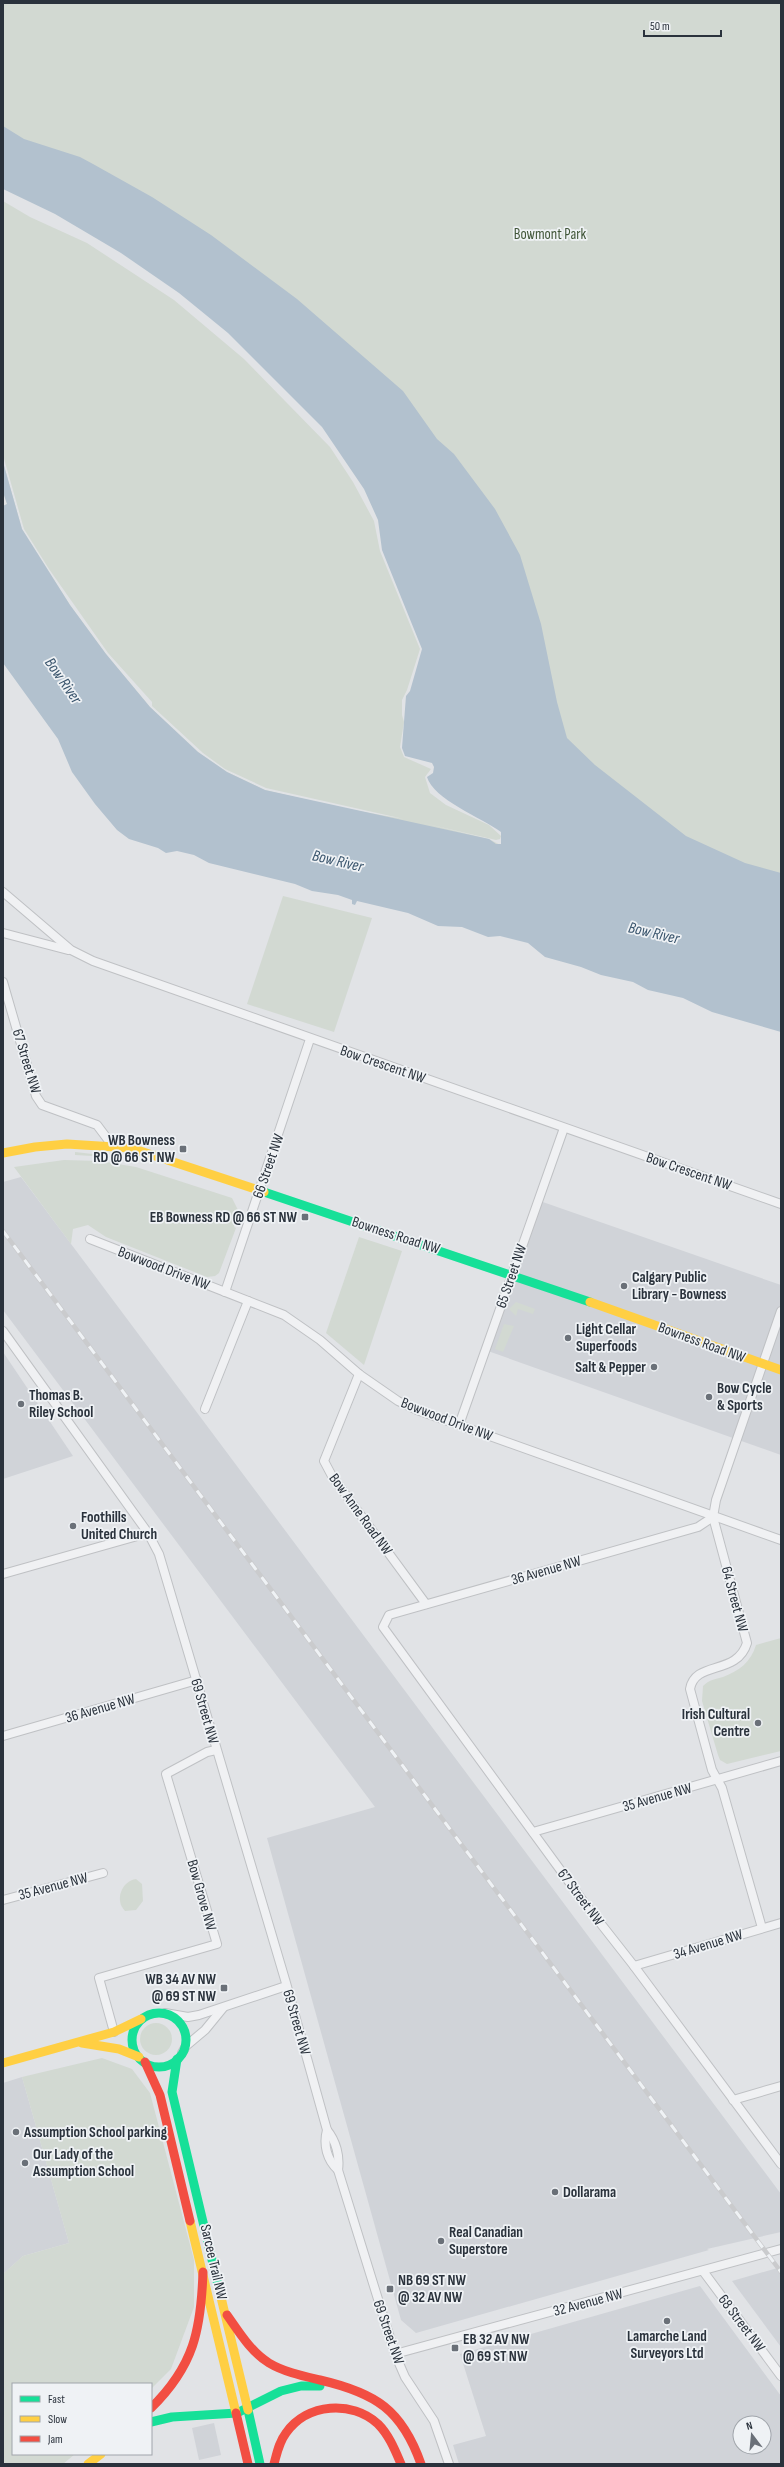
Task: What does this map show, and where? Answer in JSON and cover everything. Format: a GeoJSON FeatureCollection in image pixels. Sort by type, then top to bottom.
{"type":"FeatureCollection","features":[{"type":"Feature","properties":{"kind":"main road","name":"Bowness Road NW"},"geometry":{"type":"LineString","coordinates":[[3,1152],[55,1144],[112,1145],[132,1148],[260,1189],[512,1274],[781,1370]]}},
{"type":"Feature","properties":{"kind":"main road"},"geometry":{"type":"LineString","coordinates":[[3,2063],[114,2032],[157,2013],[165,2013],[176,2019],[184,2029],[185,2045],[179,2056],[161,2066],[142,2060],[119,2049],[77,2043]]}},
{"type":"Feature","properties":{"kind":"main road"},"geometry":{"type":"LineString","coordinates":[[142,2019],[133,2033],[134,2050],[142,2060]]}},
{"type":"Feature","properties":{"kind":"main road","name":"Sarcee Trail NW"},"geometry":{"type":"LineString","coordinates":[[179,2056],[172,2084],[172,2092],[227,2315],[260,2464]]}},
{"type":"Feature","properties":{"kind":"main road","name":"Sarcee Trail NW"},"geometry":{"type":"LineString","coordinates":[[142,2060],[160,2095],[204,2272],[248,2464]]}},
{"type":"Feature","properties":{"kind":"main road"},"geometry":{"type":"LineString","coordinates":[[152,2407],[173,2386],[192,2356],[203,2310],[204,2272]]}},
{"type":"Feature","properties":{"kind":"main road"},"geometry":{"type":"LineString","coordinates":[[227,2315],[252,2348],[268,2362],[289,2372],[357,2389],[374,2397],[390,2408],[408,2434],[421,2464]]}},
{"type":"Feature","properties":{"kind":"main road"},"geometry":{"type":"LineString","coordinates":[[152,2422],[180,2415],[236,2413],[248,2410],[269,2396],[304,2386],[357,2389]]}},
{"type":"Feature","properties":{"kind":"main road"},"geometry":{"type":"LineString","coordinates":[[274,2464],[275,2450],[286,2429],[307,2414],[332,2408],[353,2410],[375,2421],[390,2441],[401,2464]]}},
{"type":"Feature","properties":{"kind":"main road"},"geometry":{"type":"LineString","coordinates":[[88,2464],[99,2455]]}},
{"type":"Feature","properties":{"kind":"street","name":"Bow Crescent NW"},"geometry":{"type":"LineString","coordinates":[[3,892],[71,950],[94,961],[310,1039],[781,1204]]}},
{"type":"Feature","properties":{"kind":"street"},"geometry":{"type":"LineString","coordinates":[[3,933],[71,950]]}},
{"type":"Feature","properties":{"kind":"street","name":"67 Street NW"},"geometry":{"type":"LineString","coordinates":[[3,982],[36,1096],[42,1105],[97,1125],[112,1145]]}},
{"type":"Feature","properties":{"kind":"street","name":"66 Street NW"},"geometry":{"type":"LineString","coordinates":[[225,1292],[310,1039]]}},
{"type":"Feature","properties":{"kind":"street","name":"65 Street NW"},"geometry":{"type":"LineString","coordinates":[[459,1426],[564,1128]]}},
{"type":"Feature","properties":{"kind":"street","name":"Bowwood Drive NW"},"geometry":{"type":"LineString","coordinates":[[90,1239],[290,1319],[320,1340],[359,1374],[398,1401],[459,1426],[781,1540]]}},
{"type":"Feature","properties":{"kind":"street"},"geometry":{"type":"LineString","coordinates":[[205,1409],[248,1302]]}},
{"type":"Feature","properties":{"kind":"street","name":"64 Street NW"},"geometry":{"type":"LineString","coordinates":[[762,1928],[722,1788],[712,1770],[690,1693],[691,1684],[699,1674],[735,1661],[743,1654],[747,1643],[713,1517],[716,1500],[781,1311]]}},
{"type":"Feature","properties":{"kind":"street","name":"69 Street NW"},"geometry":{"type":"LineString","coordinates":[[3,1331],[148,1533],[158,1554],[197,1680],[327,2130],[334,2138],[340,2160],[338,2170],[395,2354],[405,2377],[434,2421],[449,2464]]}},
{"type":"Feature","properties":{"kind":"street","name":"Bow Anne Road NW"},"geometry":{"type":"LineString","coordinates":[[359,1374],[324,1461],[332,1476],[426,1604]]}},
{"type":"Feature","properties":{"kind":"street","name":"36 Avenue NW"},"geometry":{"type":"LineString","coordinates":[[383,1627],[389,1615],[698,1527],[713,1517]]}},
{"type":"Feature","properties":{"kind":"street"},"geometry":{"type":"LineString","coordinates":[[3,1574],[148,1533]]}},
{"type":"Feature","properties":{"kind":"street","name":"67 Street NW"},"geometry":{"type":"LineString","coordinates":[[383,1627],[583,1901],[634,1966],[781,2164]]}},
{"type":"Feature","properties":{"kind":"street","name":"36 Avenue NW"},"geometry":{"type":"LineString","coordinates":[[3,1736],[197,1680]]}},
{"type":"Feature","properties":{"kind":"street","name":"Bow Grove NW"},"geometry":{"type":"LineString","coordinates":[[114,2032],[99,1978],[217,1944],[166,1774],[207,1752],[216,1750]]}},
{"type":"Feature","properties":{"kind":"street","name":"35 Avenue NW"},"geometry":{"type":"LineString","coordinates":[[533,1832],[781,1761]]}},
{"type":"Feature","properties":{"kind":"street","name":"35 Avenue NW"},"geometry":{"type":"LineString","coordinates":[[3,1900],[103,1873]]}},
{"type":"Feature","properties":{"kind":"street","name":"34 Avenue NW"},"geometry":{"type":"LineString","coordinates":[[634,1966],[781,1923]]}},
{"type":"Feature","properties":{"kind":"street"},"geometry":{"type":"LineString","coordinates":[[165,2013],[188,2017],[223,2008],[286,1986]]}},
{"type":"Feature","properties":{"kind":"street"},"geometry":{"type":"LineString","coordinates":[[179,2056],[186,2046],[205,2030],[223,2008]]}},
{"type":"Feature","properties":{"kind":"street"},"geometry":{"type":"LineString","coordinates":[[733,2100],[781,2086]]}},
{"type":"Feature","properties":{"kind":"street","name":"32 Avenue NW"},"geometry":{"type":"LineString","coordinates":[[395,2354],[781,2249]]}},
{"type":"Feature","properties":{"kind":"street","name":"68 Street NW"},"geometry":{"type":"LineString","coordinates":[[703,2271],[781,2376]]}},
{"type":"Feature","properties":{"kind":"shaded area"},"geometry":{"type":"Polygon","coordinates":[[[21,1177],[781,2194],[781,2232],[707,2249],[709,2250],[416,2333],[401,2320],[267,1838],[375,1807],[3,1310],[3,1182],[21,1177]]]}},
{"type":"Feature","properties":{"kind":"shaded area"},"geometry":{"type":"Polygon","coordinates":[[[537,1200],[781,1285],[781,1455],[485,1350],[537,1200]]]}},
{"type":"Feature","properties":{"kind":"shaded area","name":"Thomas B. Riley School"},"geometry":{"type":"Polygon","coordinates":[[[3,1352],[73,1456],[3,1479],[3,1352]]]}},
{"type":"Feature","properties":{"kind":"shaded area","name":"Our Lady of the Assumption School"},"geometry":{"type":"Polygon","coordinates":[[[22,2077],[69,2243],[23,2256],[3,2274],[3,2083],[22,2077]]]}},
{"type":"Feature","properties":{"kind":"shaded area"},"geometry":{"type":"Polygon","coordinates":[[[781,2267],[781,2347],[732,2281],[781,2267]]]}},
{"type":"Feature","properties":{"kind":"shaded area"},"geometry":{"type":"Polygon","coordinates":[[[700,2286],[781,2396],[781,2464],[459,2464],[453,2445],[486,2436],[460,2354],[700,2286]]]}},
{"type":"Feature","properties":{"kind":"shaded area"},"geometry":{"type":"Polygon","coordinates":[[[214,2423],[221,2455],[199,2460],[192,2428],[214,2423]]]}},
{"type":"Feature","properties":{"kind":"green space","name":"Bowmont Park"},"geometry":{"type":"Polygon","coordinates":[[[3,3],[781,3],[781,904],[614,881],[493,522],[3,138],[3,3]]]}},
{"type":"Feature","properties":{"kind":"green space"},"geometry":{"type":"Polygon","coordinates":[[[3,201],[30,217],[87,243],[174,300],[244,359],[330,447],[353,482],[374,521],[380,551],[420,649],[407,690],[402,700],[402,715],[404,722],[400,747],[404,757],[431,769],[425,777],[430,793],[446,805],[489,825],[501,836],[500,839],[496,840],[419,822],[489,839],[504,847],[187,805],[3,506],[7,504],[3,492],[3,462],[22,529],[70,605],[106,654],[150,707],[198,752],[227,772],[265,790],[342,808],[404,819],[266,788],[225,769],[203,753],[152,706],[152,702],[108,653],[49,569],[24,529],[3,455],[3,201]]]}},
{"type":"Feature","properties":{"kind":"green space"},"geometry":{"type":"Polygon","coordinates":[[[283,896],[372,918],[334,1032],[247,1004],[283,896]]]}},
{"type":"Feature","properties":{"kind":"green space"},"geometry":{"type":"Polygon","coordinates":[[[75,1152],[128,1158],[75,1155],[75,1152]]]}},
{"type":"Feature","properties":{"kind":"green space"},"geometry":{"type":"Polygon","coordinates":[[[64,1160],[100,1161],[136,1167],[232,1198],[238,1210],[234,1227],[236,1228],[219,1273],[215,1276],[207,1277],[106,1237],[88,1225],[73,1229],[71,1244],[14,1167],[64,1160]]]}},
{"type":"Feature","properties":{"kind":"green space"},"geometry":{"type":"Polygon","coordinates":[[[359,1237],[402,1251],[364,1365],[326,1333],[359,1237]]]}},
{"type":"Feature","properties":{"kind":"green space"},"geometry":{"type":"Polygon","coordinates":[[[516,1302],[535,1309],[533,1314],[518,1309],[516,1316],[509,1309],[516,1302]]]}},
{"type":"Feature","properties":{"kind":"green space"},"geometry":{"type":"Polygon","coordinates":[[[504,1324],[514,1326],[503,1352],[495,1349],[504,1324]]]}},
{"type":"Feature","properties":{"kind":"green space"},"geometry":{"type":"Polygon","coordinates":[[[781,1638],[781,1751],[727,1764],[720,1760],[718,1755],[702,1701],[703,1686],[710,1681],[729,1675],[739,1669],[748,1661],[756,1645],[781,1638]]]}},
{"type":"Feature","properties":{"kind":"green space"},"geometry":{"type":"Polygon","coordinates":[[[136,1879],[142,1884],[143,1901],[136,1910],[125,1911],[120,1902],[121,1892],[127,1883],[136,1879]]]}},
{"type":"Feature","properties":{"kind":"green space"},"geometry":{"type":"Polygon","coordinates":[[[153,2023],[159,2023],[168,2027],[172,2039],[168,2051],[159,2055],[153,2055],[144,2051],[140,2042],[140,2036],[144,2027],[153,2023]]]}},
{"type":"Feature","properties":{"kind":"green space"},"geometry":{"type":"Polygon","coordinates":[[[102,2058],[132,2069],[150,2093],[194,2260],[194,2307],[171,2369],[152,2388],[152,2383],[12,2383],[12,2455],[74,2455],[63,2464],[3,2464],[3,2274],[23,2256],[69,2243],[22,2077],[102,2058]]]}},
{"type":"Feature","properties":{"kind":"water","name":"Bow River"},"geometry":{"type":"Polygon","coordinates":[[[3,126],[24,139],[80,157],[152,197],[211,235],[297,299],[403,391],[437,439],[454,454],[495,509],[520,555],[541,624],[557,702],[567,738],[595,765],[686,836],[745,863],[781,873],[781,1032],[712,1012],[683,998],[648,990],[633,982],[601,975],[581,967],[545,957],[528,943],[500,936],[488,937],[462,927],[438,926],[408,913],[357,901],[355,905],[352,904],[352,900],[338,895],[312,891],[295,884],[209,863],[194,855],[177,851],[166,853],[158,848],[129,839],[117,830],[95,804],[72,772],[58,739],[3,663],[3,506],[7,504],[3,492],[3,462],[22,529],[70,605],[106,654],[150,707],[198,752],[227,772],[265,790],[489,839],[496,844],[501,844],[501,832],[459,808],[438,793],[431,785],[427,777],[433,773],[434,767],[432,763],[405,756],[402,748],[406,696],[410,691],[422,649],[382,550],[378,520],[364,489],[322,427],[228,333],[179,293],[121,253],[55,214],[3,189],[3,126]]]}},
{"type":"Feature","properties":{"kind":"railway"},"geometry":{"type":"LineString","coordinates":[[3,1231],[781,2272]]}},
{"type":"Feature","properties":{"kind":"traffic: fast"},"geometry":{"type":"LineString","coordinates":[[264,1192],[590,1302]]}},
{"type":"Feature","properties":{"kind":"traffic: fast"},"geometry":{"type":"LineString","coordinates":[[159,2013],[169,2015],[178,2021],[184,2030],[186,2040],[184,2050],[178,2059],[169,2065],[159,2067],[149,2065],[140,2059],[134,2050],[132,2040],[134,2030],[140,2021],[149,2015],[159,2013]]}},
{"type":"Feature","properties":{"kind":"traffic: fast"},"geometry":{"type":"LineString","coordinates":[[177,2059],[172,2092],[219,2289]]}},
{"type":"Feature","properties":{"kind":"traffic: fast"},"geometry":{"type":"LineString","coordinates":[[152,2422],[172,2417],[237,2413],[281,2391],[301,2386],[320,2386]]}},
{"type":"Feature","properties":{"kind":"traffic: fast"},"geometry":{"type":"LineString","coordinates":[[248,2410],[260,2464]]}},
{"type":"Feature","properties":{"kind":"traffic: slow"},"geometry":{"type":"LineString","coordinates":[[3,1153],[35,1147],[67,1144],[131,1148],[264,1192]]}},
{"type":"Feature","properties":{"kind":"traffic: slow"},"geometry":{"type":"LineString","coordinates":[[590,1302],[781,1370]]}},
{"type":"Feature","properties":{"kind":"traffic: slow"},"geometry":{"type":"LineString","coordinates":[[3,2063],[114,2032],[141,2019]]}},
{"type":"Feature","properties":{"kind":"traffic: slow"},"geometry":{"type":"LineString","coordinates":[[82,2043],[119,2049],[139,2057]]}},
{"type":"Feature","properties":{"kind":"traffic: slow"},"geometry":{"type":"LineString","coordinates":[[190,2221],[236,2413]]}},
{"type":"Feature","properties":{"kind":"traffic: slow"},"geometry":{"type":"LineString","coordinates":[[219,2289],[248,2410]]}},
{"type":"Feature","properties":{"kind":"traffic: slow"},"geometry":{"type":"LineString","coordinates":[[88,2464],[100,2455]]}},
{"type":"Feature","properties":{"kind":"traffic: jam"},"geometry":{"type":"LineString","coordinates":[[145,2062],[160,2095],[190,2221]]}},
{"type":"Feature","properties":{"kind":"traffic: jam"},"geometry":{"type":"LineString","coordinates":[[152,2407],[177,2377],[186,2362],[197,2329],[200,2312],[203,2272]]}},
{"type":"Feature","properties":{"kind":"traffic: jam"},"geometry":{"type":"LineString","coordinates":[[227,2315],[251,2347],[269,2363],[281,2369],[357,2391],[372,2398],[384,2407],[395,2417],[405,2430],[414,2445],[421,2464]]}},
{"type":"Feature","properties":{"kind":"traffic: jam"},"geometry":{"type":"LineString","coordinates":[[274,2464],[278,2448],[282,2440],[295,2423],[317,2411],[330,2408],[343,2408],[356,2411],[367,2416],[378,2424],[389,2438],[401,2464]]}},
{"type":"Feature","properties":{"kind":"traffic: jam"},"geometry":{"type":"LineString","coordinates":[[236,2413],[248,2464]]}},
{"type":"Feature","properties":{"kind":"place","name":"WB Bowness RD @ 66 ST NW"},"geometry":{"type":"Point","coordinates":[183,1149]}},
{"type":"Feature","properties":{"kind":"place","name":"EB Bowness RD @ 66 ST NW"},"geometry":{"type":"Point","coordinates":[305,1217]}},
{"type":"Feature","properties":{"kind":"place","name":"Calgary Public Library - Bowness"},"geometry":{"type":"Point","coordinates":[624,1286]}},
{"type":"Feature","properties":{"kind":"place","name":"Light Cellar Superfoods"},"geometry":{"type":"Point","coordinates":[568,1338]}},
{"type":"Feature","properties":{"kind":"place","name":"Salt & Pepper"},"geometry":{"type":"Point","coordinates":[654,1367]}},
{"type":"Feature","properties":{"kind":"place","name":"Bow Cycle & Sports"},"geometry":{"type":"Point","coordinates":[709,1397]}},
{"type":"Feature","properties":{"kind":"place","name":"Thomas B. Riley School"},"geometry":{"type":"Point","coordinates":[21,1404]}},
{"type":"Feature","properties":{"kind":"place","name":"Foothills United Church"},"geometry":{"type":"Point","coordinates":[73,1526]}},
{"type":"Feature","properties":{"kind":"place","name":"Irish Cultural Centre"},"geometry":{"type":"Point","coordinates":[758,1723]}},
{"type":"Feature","properties":{"kind":"place","name":"WB 34 AV NW @ 69 ST NW"},"geometry":{"type":"Point","coordinates":[224,1988]}},
{"type":"Feature","properties":{"kind":"place","name":"Assumption School parking"},"geometry":{"type":"Point","coordinates":[16,2132]}},
{"type":"Feature","properties":{"kind":"place","name":"Our Lady of the Assumption School"},"geometry":{"type":"Point","coordinates":[25,2163]}},
{"type":"Feature","properties":{"kind":"place","name":"Dollarama"},"geometry":{"type":"Point","coordinates":[555,2192]}},
{"type":"Feature","properties":{"kind":"place","name":"Real Canadian Superstore"},"geometry":{"type":"Point","coordinates":[441,2241]}},
{"type":"Feature","properties":{"kind":"place","name":"NB 69 ST NW @ 32 AV NW"},"geometry":{"type":"Point","coordinates":[390,2289]}},
{"type":"Feature","properties":{"kind":"place","name":"Lamarche Land Surveyors Ltd"},"geometry":{"type":"Point","coordinates":[667,2321]}},
{"type":"Feature","properties":{"kind":"place","name":"EB 32 AV NW @ 69 ST NW"},"geometry":{"type":"Point","coordinates":[455,2348]}}]}
